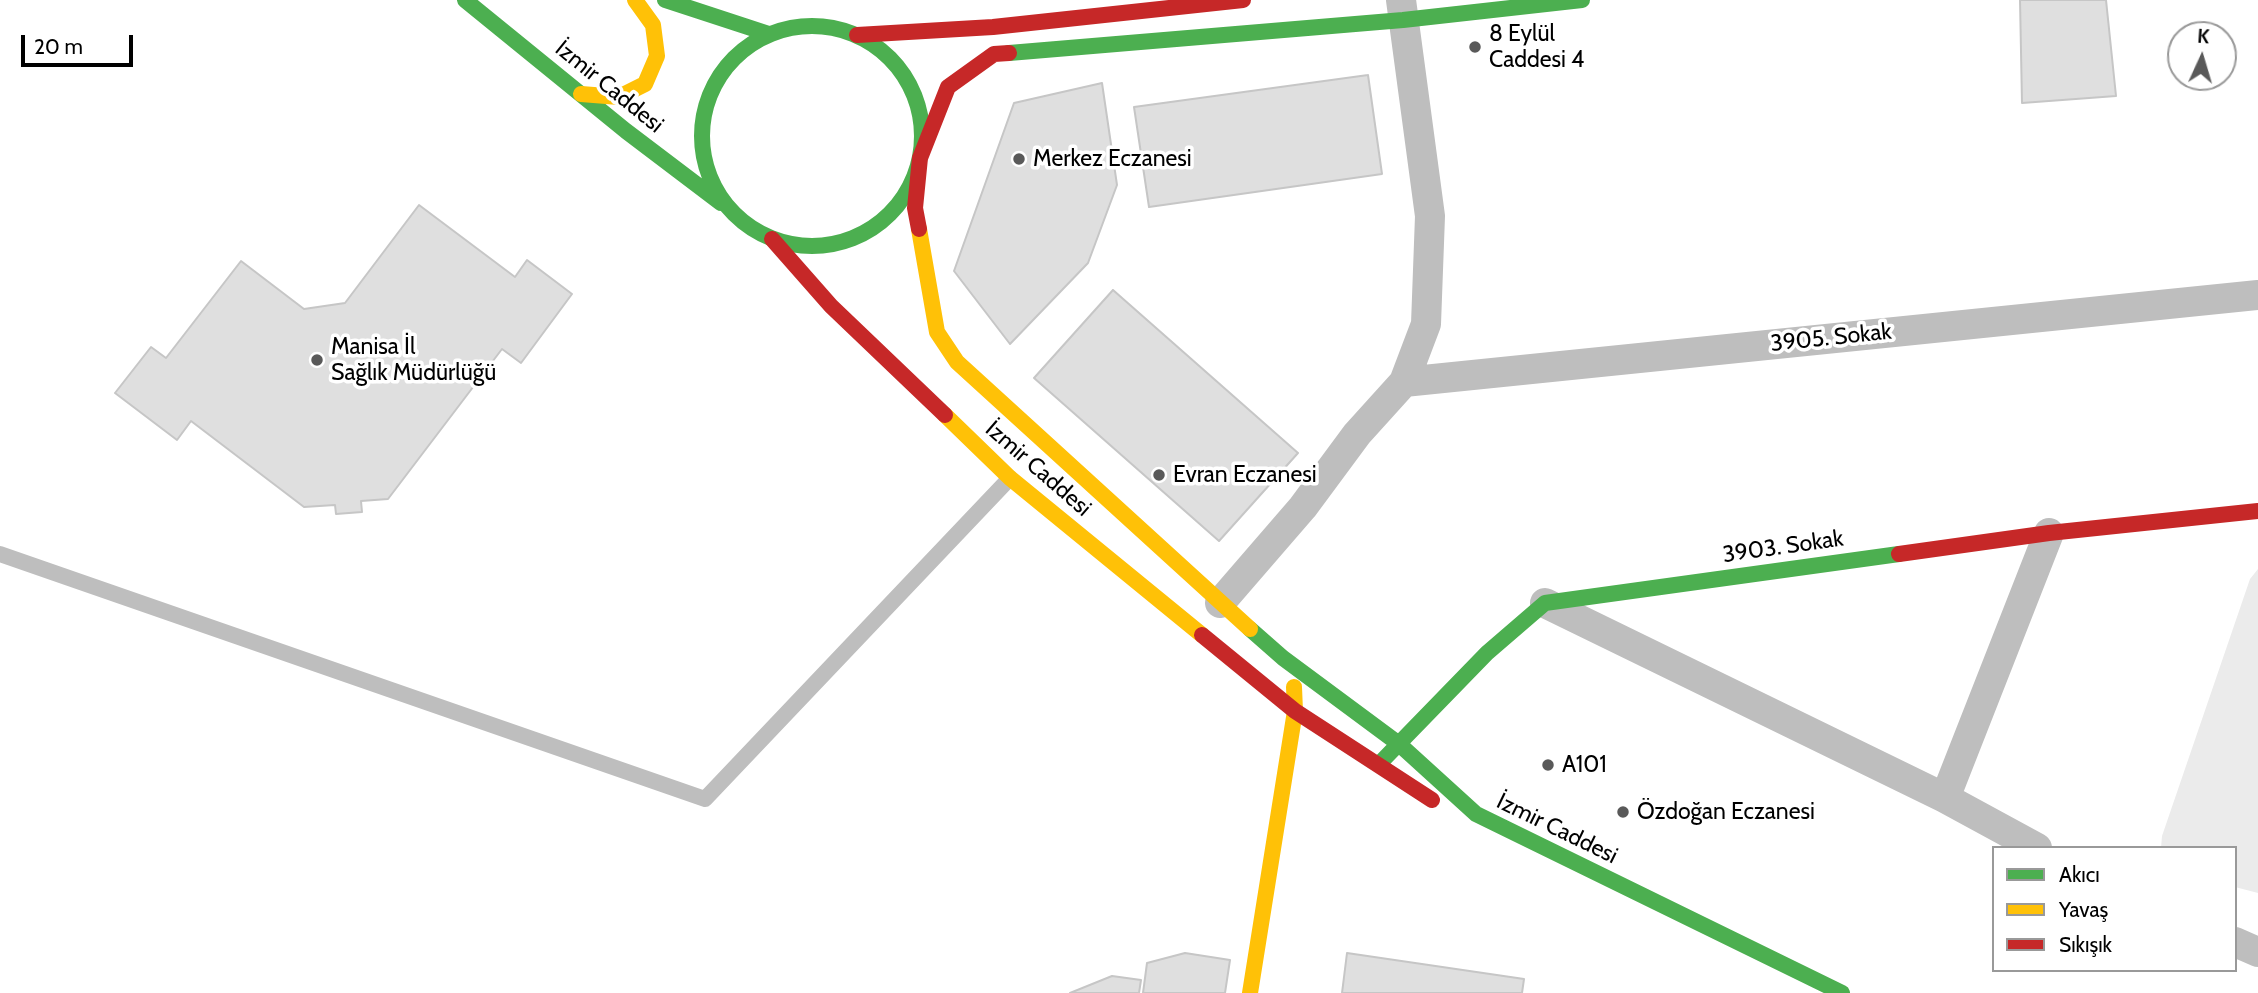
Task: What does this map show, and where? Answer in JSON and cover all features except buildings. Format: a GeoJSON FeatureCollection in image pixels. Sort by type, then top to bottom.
{"type":"FeatureCollection","features":[{"type":"Feature","properties":{"kind":"main road","name":"İzmir Caddesi"},"geometry":{"type":"LineString","coordinates":[[465,0],[580,94],[727,207]]}},
{"type":"Feature","properties":{"kind":"main road"},"geometry":{"type":"LineString","coordinates":[[580,94],[619,97],[645,84],[657,56],[653,25],[635,0]]}},
{"type":"Feature","properties":{"kind":"main road"},"geometry":{"type":"LineString","coordinates":[[665,0],[769,34]]}},
{"type":"Feature","properties":{"kind":"main road"},"geometry":{"type":"LineString","coordinates":[[857,35],[993,27],[1243,0]]}},
{"type":"Feature","properties":{"kind":"main road"},"geometry":{"type":"LineString","coordinates":[[920,158],[919,108],[906,78],[885,52],[857,35],[828,27],[798,26],[769,34],[740,52],[718,78],[704,110],[701,144],[706,167],[709,178],[727,207],[747,226],[772,239],[805,247],[840,243],[872,230],[897,206],[920,158],[948,87],[994,54],[1402,10],[1582,0]]}},
{"type":"Feature","properties":{"kind":"main road","name":"İzmir Caddesi"},"geometry":{"type":"LineString","coordinates":[[920,158],[915,208],[937,332],[957,362],[1220,603],[1283,658],[1399,744],[1476,814],[1842,993]]}},
{"type":"Feature","properties":{"kind":"main road","name":"İzmir Caddesi"},"geometry":{"type":"LineString","coordinates":[[772,239],[831,306],[1010,478],[1295,711],[1474,828],[1609,898]]}},
{"type":"Feature","properties":{"kind":"main road","name":"3903. Sokak"},"geometry":{"type":"LineString","coordinates":[[1545,603],[2049,533],[2258,511]]}},
{"type":"Feature","properties":{"kind":"main road"},"geometry":{"type":"LineString","coordinates":[[1379,765],[1487,653],[1545,603]]}},
{"type":"Feature","properties":{"kind":"main road"},"geometry":{"type":"LineString","coordinates":[[1250,993],[1295,711],[1294,687],[1283,658]]}},
{"type":"Feature","properties":{"kind":"street"},"geometry":{"type":"LineString","coordinates":[[1220,603],[1303,508],[1357,434],[1404,382],[1426,324],[1430,216],[1402,10]]}},
{"type":"Feature","properties":{"kind":"street","name":"3905. Sokak"},"geometry":{"type":"LineString","coordinates":[[1404,382],[2258,295]]}},
{"type":"Feature","properties":{"kind":"street"},"geometry":{"type":"LineString","coordinates":[[1945,798],[2049,533]]}},
{"type":"Feature","properties":{"kind":"street"},"geometry":{"type":"LineString","coordinates":[[1545,603],[1945,798],[2033,846]]}},
{"type":"Feature","properties":{"kind":"street"},"geometry":{"type":"LineString","coordinates":[[2237,943],[2258,952]]}},
{"type":"Feature","properties":{"kind":"lane"},"geometry":{"type":"LineString","coordinates":[[0,554],[705,799],[1010,478]]}},
{"type":"Feature","properties":{"kind":"shaded area"},"geometry":{"type":"Polygon","coordinates":[[[2258,569],[2258,893],[2237,888],[2237,846],[2161,846],[2162,836],[2250,579],[2258,569]]]}},
{"type":"Feature","properties":{"kind":"traffic: fast"},"geometry":{"type":"LineString","coordinates":[[465,0],[626,131],[721,203]]}},
{"type":"Feature","properties":{"kind":"traffic: fast"},"geometry":{"type":"LineString","coordinates":[[665,0],[769,34]]}},
{"type":"Feature","properties":{"kind":"traffic: fast"},"geometry":{"type":"LineString","coordinates":[[1009,53],[1403,20],[1582,0]]}},
{"type":"Feature","properties":{"kind":"traffic: fast"},"geometry":{"type":"LineString","coordinates":[[812,26],[833,28],[864,39],[890,58],[909,84],[920,115],[922,136],[920,157],[909,188],[890,214],[864,233],[833,244],[812,246],[791,244],[760,233],[734,214],[715,188],[704,157],[702,136],[704,115],[715,84],[734,58],[760,39],[791,28],[812,26]]}},
{"type":"Feature","properties":{"kind":"traffic: fast"},"geometry":{"type":"LineString","coordinates":[[1382,761],[1487,653],[1545,603],[1899,554]]}},
{"type":"Feature","properties":{"kind":"traffic: fast"},"geometry":{"type":"LineString","coordinates":[[1250,629],[1283,658],[1399,744],[1476,814],[1842,993]]}},
{"type":"Feature","properties":{"kind":"traffic: slow"},"geometry":{"type":"LineString","coordinates":[[581,94],[619,97],[645,84],[657,56],[653,25],[635,0]]}},
{"type":"Feature","properties":{"kind":"traffic: slow"},"geometry":{"type":"LineString","coordinates":[[919,229],[937,332],[957,362],[1250,629]]}},
{"type":"Feature","properties":{"kind":"traffic: slow"},"geometry":{"type":"LineString","coordinates":[[945,415],[1010,478],[1202,635]]}},
{"type":"Feature","properties":{"kind":"traffic: slow"},"geometry":{"type":"LineString","coordinates":[[1250,993],[1295,711],[1294,687]]}},
{"type":"Feature","properties":{"kind":"traffic: jam"},"geometry":{"type":"LineString","coordinates":[[857,35],[993,27],[1243,0]]}},
{"type":"Feature","properties":{"kind":"traffic: jam"},"geometry":{"type":"LineString","coordinates":[[919,229],[915,208],[920,158],[948,87],[994,54],[1009,53]]}},
{"type":"Feature","properties":{"kind":"traffic: jam"},"geometry":{"type":"LineString","coordinates":[[772,239],[831,306],[945,415]]}},
{"type":"Feature","properties":{"kind":"traffic: jam"},"geometry":{"type":"LineString","coordinates":[[1899,554],[2049,533],[2258,511]]}},
{"type":"Feature","properties":{"kind":"traffic: jam"},"geometry":{"type":"LineString","coordinates":[[1202,635],[1295,711],[1432,800]]}},
{"type":"Feature","properties":{"kind":"place","name":"8 Eylül Caddesi 4"},"geometry":{"type":"Point","coordinates":[1475,47]}},
{"type":"Feature","properties":{"kind":"place","name":"Merkez Eczanesi"},"geometry":{"type":"Point","coordinates":[1019,159]}},
{"type":"Feature","properties":{"kind":"place","name":"Manisa İl Sağlık Müdürlüğü"},"geometry":{"type":"Point","coordinates":[317,360]}},
{"type":"Feature","properties":{"kind":"place","name":"Evran Eczanesi"},"geometry":{"type":"Point","coordinates":[1159,475]}},
{"type":"Feature","properties":{"kind":"place","name":"A101"},"geometry":{"type":"Point","coordinates":[1548,765]}},
{"type":"Feature","properties":{"kind":"place","name":"Özdoğan Eczanesi"},"geometry":{"type":"Point","coordinates":[1623,812]}}]}
